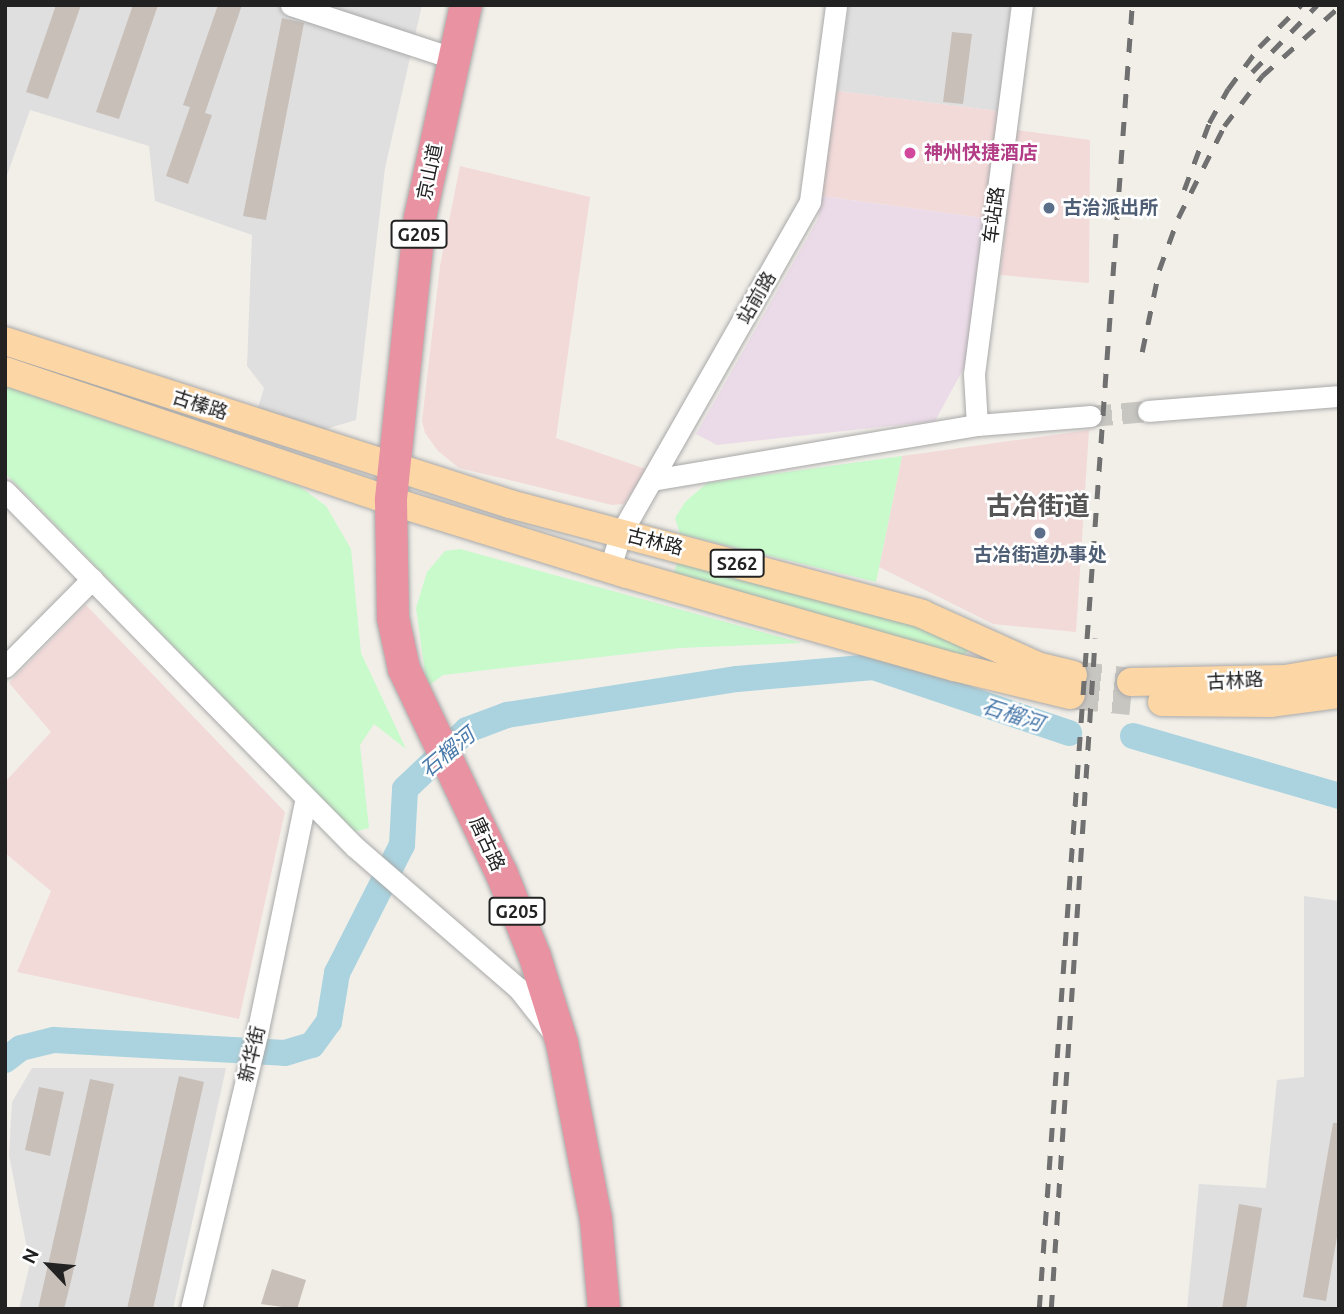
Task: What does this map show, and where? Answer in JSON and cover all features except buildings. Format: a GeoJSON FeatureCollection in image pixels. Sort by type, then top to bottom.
{"type":"FeatureCollection","features":[{"type":"Feature","properties":{"kind":"highway","name":"京山道"},"geometry":{"type":"LineString","coordinates":[[395,466],[420,218],[466,5]]}},
{"type":"Feature","properties":{"kind":"highway","name":"唐古路"},"geometry":{"type":"LineString","coordinates":[[395,466],[391,500],[393,618],[404,669],[426,723],[459,784],[535,957],[562,1043],[596,1219],[604,1309]]}},
{"type":"Feature","properties":{"kind":"main road","name":"古榛路"},"geometry":{"type":"LineString","coordinates":[[5,341],[395,466]]}},
{"type":"Feature","properties":{"kind":"main road","name":"古榛路"},"geometry":{"type":"LineString","coordinates":[[5,371],[391,500]]}},
{"type":"Feature","properties":{"kind":"main road","name":"古林路"},"geometry":{"type":"LineString","coordinates":[[391,500],[610,568],[966,671],[1072,685],[1037,666],[922,614],[621,533],[395,466]]}},
{"type":"Feature","properties":{"kind":"main road","name":"古林路"},"geometry":{"type":"LineString","coordinates":[[1339,670],[1285,679],[1131,692],[1270,703],[1339,694]]}},
{"type":"Feature","properties":{"kind":"street"},"geometry":{"type":"LineString","coordinates":[[291,5],[455,59]]}},
{"type":"Feature","properties":{"kind":"street","name":"站前路"},"geometry":{"type":"LineString","coordinates":[[610,568],[621,533],[810,201],[836,5]]}},
{"type":"Feature","properties":{"kind":"street","name":"车站路"},"geometry":{"type":"LineString","coordinates":[[977,425],[974,374],[1022,5]]}},
{"type":"Feature","properties":{"kind":"street"},"geometry":{"type":"LineString","coordinates":[[1148,411],[1339,396]]}},
{"type":"Feature","properties":{"kind":"street"},"geometry":{"type":"LineString","coordinates":[[652,480],[977,425],[1091,416]]}},
{"type":"Feature","properties":{"kind":"street"},"geometry":{"type":"LineString","coordinates":[[5,491],[355,847],[518,988],[562,1043]]}},
{"type":"Feature","properties":{"kind":"street"},"geometry":{"type":"LineString","coordinates":[[5,667],[92,579]]}},
{"type":"Feature","properties":{"kind":"street","name":"新华街"},"geometry":{"type":"LineString","coordinates":[[191,1309],[257,1034],[306,798]]}},
{"type":"Feature","properties":{"kind":"shaded area"},"geometry":{"type":"Polygon","coordinates":[[[5,5],[422,5],[385,168],[356,420],[312,433],[257,411],[264,388],[247,366],[252,235],[155,201],[149,146],[30,110],[5,181],[5,5]]]}},
{"type":"Feature","properties":{"kind":"shaded area"},"geometry":{"type":"Polygon","coordinates":[[[849,5],[1011,5],[998,111],[837,91],[849,5]]]}},
{"type":"Feature","properties":{"kind":"shaded area","name":"神州快捷酒店"},"geometry":{"type":"Polygon","coordinates":[[[837,91],[998,111],[984,218],[821,196],[837,91]]]}},
{"type":"Feature","properties":{"kind":"shaded area","name":"古治派出所"},"geometry":{"type":"Polygon","coordinates":[[[1017,130],[1090,140],[1089,283],[1000,275],[1017,130]]]}},
{"type":"Feature","properties":{"kind":"shaded area"},"geometry":{"type":"Polygon","coordinates":[[[460,166],[590,197],[556,438],[646,469],[624,504],[612,505],[459,468],[438,451],[425,433],[422,421],[440,266],[460,166]]]}},
{"type":"Feature","properties":{"kind":"shaded area"},"geometry":{"type":"Polygon","coordinates":[[[821,196],[984,218],[965,366],[935,421],[717,445],[696,434],[818,219],[821,196]]]}},
{"type":"Feature","properties":{"kind":"shaded area"},"geometry":{"type":"Polygon","coordinates":[[[1089,430],[1076,632],[993,624],[879,567],[902,456],[1089,430]]]}},
{"type":"Feature","properties":{"kind":"shaded area"},"geometry":{"type":"Polygon","coordinates":[[[86,605],[285,812],[239,1019],[17,972],[51,891],[5,853],[5,782],[51,732],[9,683],[86,605]]]}},
{"type":"Feature","properties":{"kind":"shaded area"},"geometry":{"type":"Polygon","coordinates":[[[1304,896],[1339,901],[1339,1309],[1187,1309],[1199,1184],[1266,1188],[1277,1080],[1304,1077],[1304,896]]]}},
{"type":"Feature","properties":{"kind":"shaded area"},"geometry":{"type":"Polygon","coordinates":[[[32,1068],[226,1068],[173,1309],[19,1309],[30,1264],[9,1155],[12,1102],[32,1068]]]}},
{"type":"Feature","properties":{"kind":"green space"},"geometry":{"type":"Polygon","coordinates":[[[5,386],[299,486],[326,506],[351,549],[361,653],[406,749],[374,724],[360,745],[369,828],[354,832],[5,473],[5,386]]]}},
{"type":"Feature","properties":{"kind":"green space"},"geometry":{"type":"Polygon","coordinates":[[[902,456],[876,582],[680,534],[675,518],[685,502],[707,483],[902,456]]]}},
{"type":"Feature","properties":{"kind":"green space"},"geometry":{"type":"Polygon","coordinates":[[[460,549],[802,643],[680,648],[443,675],[427,687],[416,608],[427,572],[445,551],[460,549]]]}},
{"type":"Feature","properties":{"kind":"green space"},"geometry":{"type":"Polygon","coordinates":[[[678,559],[884,612],[965,643],[968,652],[959,657],[673,577],[678,559]]]}},
{"type":"Feature","properties":{"kind":"waterway","name":"石榴河"},"geometry":{"type":"LineString","coordinates":[[5,1060],[21,1048],[54,1040],[285,1053],[312,1045],[329,1022],[337,973],[402,845],[405,789],[467,730],[507,715],[737,679],[873,667],[1069,733]]}},
{"type":"Feature","properties":{"kind":"waterway","name":"石榴河"},"geometry":{"type":"LineString","coordinates":[[1133,736],[1339,796]]}},
{"type":"Feature","properties":{"kind":"tunnel"},"geometry":{"type":"LineString","coordinates":[[1091,416],[1148,411]]}},
{"type":"Feature","properties":{"kind":"tunnel"},"geometry":{"type":"LineString","coordinates":[[1073,675],[1131,682]]}},
{"type":"Feature","properties":{"kind":"tunnel"},"geometry":{"type":"LineString","coordinates":[[1071,695],[1131,701]]}},
{"type":"Feature","properties":{"kind":"railway"},"geometry":{"type":"LineString","coordinates":[[1039,1309],[1132,5]]}},
{"type":"Feature","properties":{"kind":"railway"},"geometry":{"type":"LineString","coordinates":[[1184,190],[1209,123],[1228,89],[1259,47],[1301,5]]}},
{"type":"Feature","properties":{"kind":"railway"},"geometry":{"type":"LineString","coordinates":[[1252,72],[1317,5]]}},
{"type":"Feature","properties":{"kind":"railway"},"geometry":{"type":"LineString","coordinates":[[1142,352],[1159,270],[1178,218],[1224,126],[1262,76],[1339,7]]}},
{"type":"Feature","properties":{"kind":"railway"},"geometry":{"type":"LineString","coordinates":[[1051,1309],[1095,638]]}},
{"type":"Feature","properties":{"kind":"place","name":"神州快捷酒店"},"geometry":{"type":"Point","coordinates":[910,153]}},
{"type":"Feature","properties":{"kind":"place","name":"古治派出所"},"geometry":{"type":"Point","coordinates":[1049,208]}},
{"type":"Feature","properties":{"kind":"place","name":"古冶街道办事处"},"geometry":{"type":"Point","coordinates":[1040,533]}},
{"type":"Feature","properties":{"kind":"district","name":"古冶街道"},"geometry":{"type":"Point","coordinates":[1038,506]}}]}
